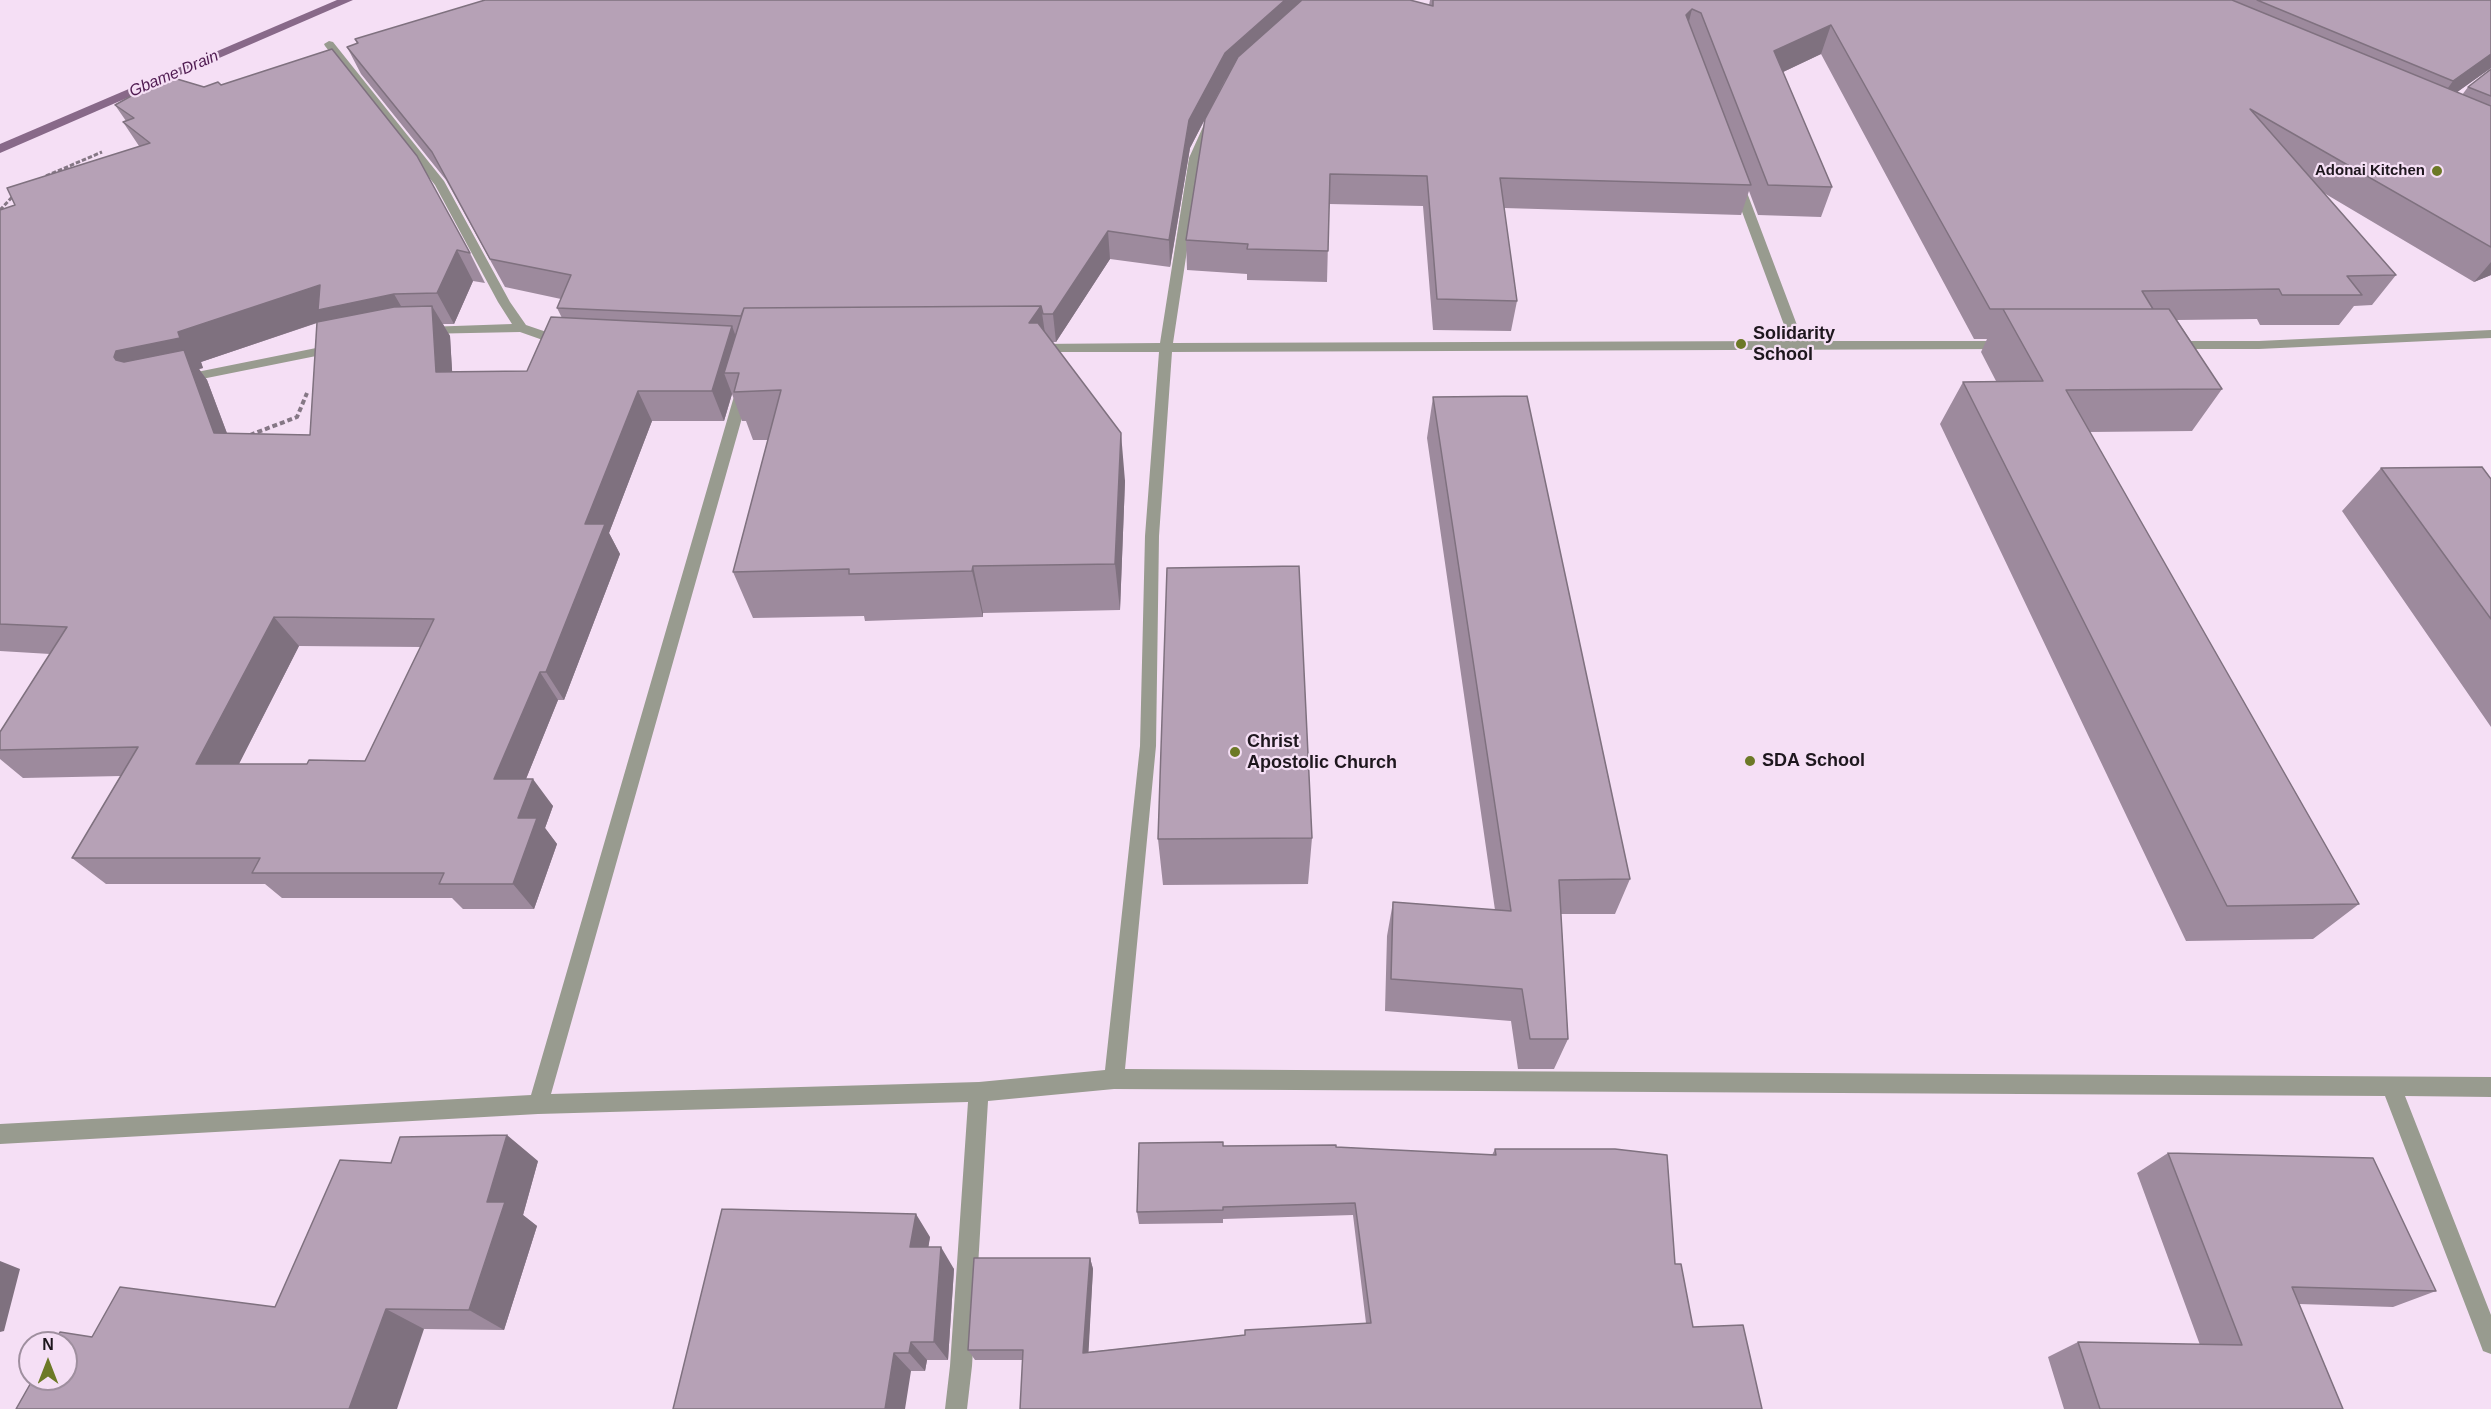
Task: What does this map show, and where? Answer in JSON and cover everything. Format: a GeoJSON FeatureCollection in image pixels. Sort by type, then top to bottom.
{"type":"FeatureCollection","features":[{"type":"Feature","properties":{"kind":"street"},"geometry":{"type":"LineString","coordinates":[[329,44],[440,184],[504,302],[521,328]]}},
{"type":"Feature","properties":{"kind":"street"},"geometry":{"type":"LineString","coordinates":[[1114,1079],[1148,746],[1152,536],[1166,347],[1195,158],[1216,111]]}},
{"type":"Feature","properties":{"kind":"street"},"geometry":{"type":"LineString","coordinates":[[1732,166],[1798,346]]}},
{"type":"Feature","properties":{"kind":"street"},"geometry":{"type":"LineString","coordinates":[[412,331],[521,328],[556,341],[579,342]]}},
{"type":"Feature","properties":{"kind":"street"},"geometry":{"type":"LineString","coordinates":[[2152,345],[2259,345],[2491,334]]}},
{"type":"Feature","properties":{"kind":"street"},"geometry":{"type":"LineString","coordinates":[[1025,348],[2022,345]]}},
{"type":"Feature","properties":{"kind":"street"},"geometry":{"type":"LineString","coordinates":[[172,381],[346,346]]}},
{"type":"Feature","properties":{"kind":"street"},"geometry":{"type":"LineString","coordinates":[[538,1104],[747,373]]}},
{"type":"Feature","properties":{"kind":"street"},"geometry":{"type":"LineString","coordinates":[[0,1134],[538,1104],[979,1092],[1114,1079],[2491,1087]]}},
{"type":"Feature","properties":{"kind":"street"},"geometry":{"type":"LineString","coordinates":[[2391,1086],[2491,1343]]}},
{"type":"Feature","properties":{"kind":"street"},"geometry":{"type":"LineString","coordinates":[[956,1409],[961,1366],[979,1092]]}},
{"type":"Feature","properties":{"kind":"path"},"geometry":{"type":"LineString","coordinates":[[43,177],[102,152]]}},
{"type":"Feature","properties":{"kind":"path"},"geometry":{"type":"LineString","coordinates":[[0,210],[15,194]]}},
{"type":"Feature","properties":{"kind":"path"},"geometry":{"type":"LineString","coordinates":[[243,437],[297,417],[324,351]]}},
{"type":"Feature","properties":{"kind":"building"},"geometry":{"type":"Polygon","coordinates":[[[485,0],[1285,0],[1225,53],[1189,120],[1169,240],[1108,231],[1053,314],[1043,314],[1041,306],[744,308],[741,316],[557,308],[571,275],[490,259],[432,152],[347,47],[358,43],[355,39],[485,0]]]}},
{"type":"Feature","properties":{"kind":"building"},"geometry":{"type":"Polygon","coordinates":[[[1302,0],[1410,0],[1433,6],[1433,0],[2232,0],[2491,106],[2491,247],[2250,109],[2396,275],[2347,276],[2362,295],[2282,295],[2279,289],[2142,291],[2153,309],[1990,309],[1831,25],[1774,51],[1832,187],[1768,185],[1701,13],[1692,9],[1686,15],[1751,185],[1500,178],[1517,301],[1437,299],[1427,176],[1330,174],[1328,251],[1247,249],[1248,244],[1186,240],[1205,119],[1238,57],[1302,0]]]}},
{"type":"Feature","properties":{"kind":"building"},"geometry":{"type":"Polygon","coordinates":[[[2257,0],[2491,0],[2491,54],[2453,81],[2257,0]]]}},
{"type":"Feature","properties":{"kind":"building"},"geometry":{"type":"Polygon","coordinates":[[[332,49],[417,156],[470,253],[457,250],[437,293],[394,294],[318,310],[320,285],[178,332],[180,338],[116,351],[114,357],[116,360],[124,362],[184,350],[214,433],[310,435],[317,322],[394,307],[432,306],[436,372],[527,371],[551,317],[732,326],[712,391],[638,391],[585,524],[605,524],[546,672],[540,672],[494,779],[533,779],[518,818],[537,818],[513,884],[439,884],[444,873],[252,873],[260,858],[72,858],[138,747],[0,750],[0,732],[67,627],[0,624],[0,210],[15,205],[7,188],[150,143],[123,122],[134,118],[115,105],[167,76],[204,87],[218,82],[221,85],[332,49]],[[274,617],[196,764],[307,764],[309,760],[365,761],[434,619],[274,617]]]}},
{"type":"Feature","properties":{"kind":"building"},"geometry":{"type":"Polygon","coordinates":[[[2491,69],[2491,96],[2468,87],[2491,69]]]}},
{"type":"Feature","properties":{"kind":"building"},"geometry":{"type":"Polygon","coordinates":[[[1041,306],[1029,323],[1038,323],[1121,433],[1115,564],[973,566],[972,571],[849,574],[849,569],[733,572],[781,390],[734,392],[739,373],[724,373],[744,308],[1041,306]]]}},
{"type":"Feature","properties":{"kind":"building"},"geometry":{"type":"Polygon","coordinates":[[[2003,309],[2169,309],[2222,389],[2066,390],[2359,904],[2227,906],[1963,382],[2043,381],[2003,309]]]}},
{"type":"Feature","properties":{"kind":"building"},"geometry":{"type":"Polygon","coordinates":[[[1527,396],[1630,879],[1559,880],[1568,1039],[1530,1039],[1522,989],[1391,979],[1393,902],[1511,911],[1433,397],[1527,396]]]}},
{"type":"Feature","properties":{"kind":"building"},"geometry":{"type":"Polygon","coordinates":[[[2482,467],[2491,479],[2491,619],[2381,468],[2482,467]]]}},
{"type":"Feature","properties":{"kind":"building","name":"Christ Apostolic Church"},"geometry":{"type":"Polygon","coordinates":[[[1299,566],[1312,838],[1158,839],[1167,568],[1299,566]]]}},
{"type":"Feature","properties":{"kind":"building"},"geometry":{"type":"Polygon","coordinates":[[[507,1135],[487,1202],[505,1202],[469,1310],[386,1309],[349,1409],[16,1409],[26,1391],[78,1391],[78,1335],[92,1337],[120,1287],[275,1307],[340,1160],[391,1163],[400,1137],[507,1135]]]}},
{"type":"Feature","properties":{"kind":"building"},"geometry":{"type":"Polygon","coordinates":[[[1223,1142],[1223,1146],[1336,1145],[1336,1147],[1496,1155],[1495,1149],[1615,1149],[1667,1155],[1675,1264],[1681,1264],[1693,1327],[1743,1325],[1762,1409],[1020,1409],[1023,1350],[968,1350],[974,1258],[1090,1258],[1083,1353],[1245,1335],[1245,1330],[1371,1323],[1355,1203],[1137,1212],[1139,1143],[1223,1142]]]}},
{"type":"Feature","properties":{"kind":"building"},"geometry":{"type":"Polygon","coordinates":[[[2168,1153],[2373,1158],[2436,1291],[2292,1287],[2343,1409],[2100,1409],[2078,1342],[2242,1345],[2168,1153]]]}},
{"type":"Feature","properties":{"kind":"building"},"geometry":{"type":"Polygon","coordinates":[[[722,1209],[916,1214],[910,1247],[941,1247],[934,1342],[911,1342],[909,1353],[894,1353],[885,1409],[673,1409],[722,1209]]]}},
{"type":"Feature","properties":{"kind":"waterway","name":"Gbame Drain"},"geometry":{"type":"LineString","coordinates":[[0,149],[347,0]]}},
{"type":"Feature","properties":{"kind":"place","name":"Adonai Kitchen"},"geometry":{"type":"Point","coordinates":[2437,171]}},
{"type":"Feature","properties":{"kind":"place","name":"Solidarity School"},"geometry":{"type":"Point","coordinates":[1741,344]}},
{"type":"Feature","properties":{"kind":"place","name":"Christ Apostolic Church"},"geometry":{"type":"Point","coordinates":[1235,752]}},
{"type":"Feature","properties":{"kind":"place","name":"SDA School"},"geometry":{"type":"Point","coordinates":[1750,761]}}]}
